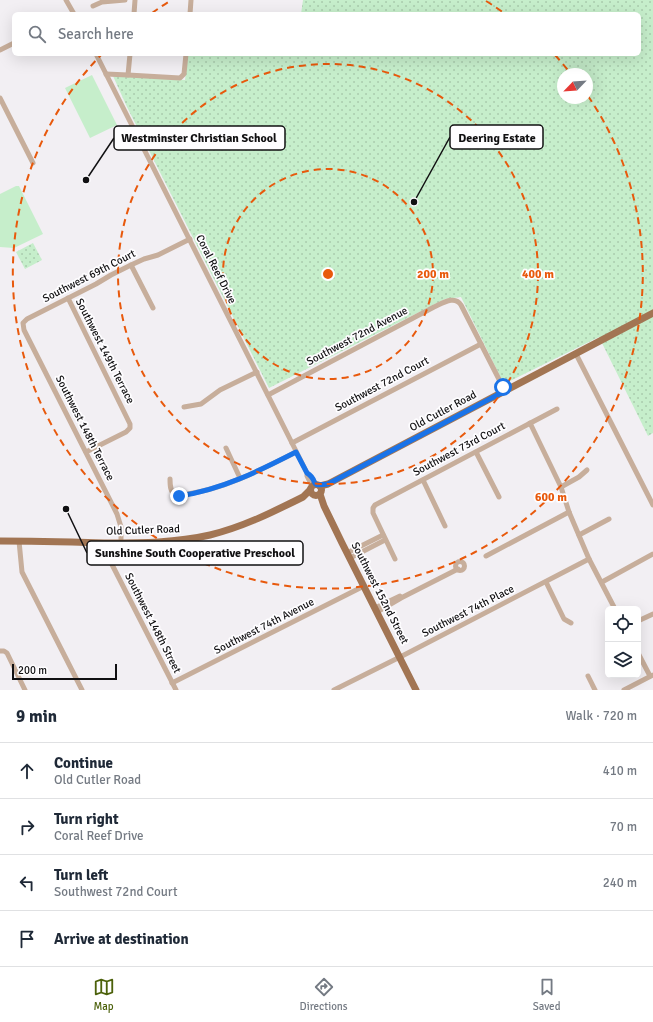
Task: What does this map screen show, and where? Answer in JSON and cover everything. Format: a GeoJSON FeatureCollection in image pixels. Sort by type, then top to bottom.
{"type":"FeatureCollection","features":[{"type":"Feature","properties":{"kind":"main road","name":"Old Cutler Road"},"geometry":{"type":"LineString","coordinates":[[0,541],[121,543],[174,541],[219,532],[258,519],[303,497],[305,498],[316,490],[653,313]]}},
{"type":"Feature","properties":{"kind":"main road","name":"Southwest 152nd Street"},"geometry":{"type":"LineString","coordinates":[[316,490],[416,690]]}},
{"type":"Feature","properties":{"kind":"street"},"geometry":{"type":"LineString","coordinates":[[66,0],[72,12]]}},
{"type":"Feature","properties":{"kind":"street"},"geometry":{"type":"LineString","coordinates":[[93,6],[102,2],[125,0]]}},
{"type":"Feature","properties":{"kind":"street"},"geometry":{"type":"LineString","coordinates":[[134,12],[135,0]]}},
{"type":"Feature","properties":{"kind":"street"},"geometry":{"type":"LineString","coordinates":[[190,12],[191,0]]}},
{"type":"Feature","properties":{"kind":"street"},"geometry":{"type":"LineString","coordinates":[[0,50],[12,44]]}},
{"type":"Feature","properties":{"kind":"street"},"geometry":{"type":"LineString","coordinates":[[97,56],[106,74],[182,78],[184,74],[186,56]]}},
{"type":"Feature","properties":{"kind":"street"},"geometry":{"type":"LineString","coordinates":[[128,74],[130,56]]}},
{"type":"Feature","properties":{"kind":"street","name":"Coral Reef Drive"},"geometry":{"type":"LineString","coordinates":[[106,74],[296,452],[307,473],[310,475],[316,490]]}},
{"type":"Feature","properties":{"kind":"street"},"geometry":{"type":"LineString","coordinates":[[0,98],[33,163]]}},
{"type":"Feature","properties":{"kind":"street","name":"Southwest 69th Court"},"geometry":{"type":"LineString","coordinates":[[23,324],[27,319],[131,264],[158,255],[190,239]]}},
{"type":"Feature","properties":{"kind":"street"},"geometry":{"type":"LineString","coordinates":[[131,264],[153,308]]}},
{"type":"Feature","properties":{"kind":"street","name":"Southwest 149th Terrace"},"geometry":{"type":"LineString","coordinates":[[68,298],[130,424],[128,430],[86,452]]}},
{"type":"Feature","properties":{"kind":"street","name":"Southwest 72nd Avenue"},"geometry":{"type":"LineString","coordinates":[[268,395],[448,301],[457,300],[481,344]]}},
{"type":"Feature","properties":{"kind":"street","name":"Southwest 148th Terrace"},"geometry":{"type":"LineString","coordinates":[[23,324],[23,329],[118,517],[121,527],[121,543]]}},
{"type":"Feature","properties":{"kind":"street"},"geometry":{"type":"LineString","coordinates":[[481,344],[505,391]]}},
{"type":"Feature","properties":{"kind":"street","name":"Southwest 72nd Court"},"geometry":{"type":"LineString","coordinates":[[292,443],[481,344]]}},
{"type":"Feature","properties":{"kind":"street"},"geometry":{"type":"LineString","coordinates":[[576,354],[653,505]]}},
{"type":"Feature","properties":{"kind":"street"},"geometry":{"type":"LineString","coordinates":[[184,406],[201,404],[219,391],[256,372]]}},
{"type":"Feature","properties":{"kind":"street","name":"Southwest 73rd Court"},"geometry":{"type":"LineString","coordinates":[[384,537],[373,515],[372,510],[376,504],[557,409]]}},
{"type":"Feature","properties":{"kind":"street"},"geometry":{"type":"LineString","coordinates":[[530,423],[560,486],[579,536],[614,606]]}},
{"type":"Feature","properties":{"kind":"street"},"geometry":{"type":"LineString","coordinates":[[226,448],[240,478]]}},
{"type":"Feature","properties":{"kind":"street"},"geometry":{"type":"LineString","coordinates":[[170,479],[171,490],[174,494],[179,496],[215,488],[269,466],[296,452]]}},
{"type":"Feature","properties":{"kind":"street"},"geometry":{"type":"LineString","coordinates":[[476,452],[499,497]]}},
{"type":"Feature","properties":{"kind":"street"},"geometry":{"type":"LineString","coordinates":[[560,486],[579,477],[587,470]]}},
{"type":"Feature","properties":{"kind":"street"},"geometry":{"type":"LineString","coordinates":[[423,480],[445,526]]}},
{"type":"Feature","properties":{"kind":"street"},"geometry":{"type":"LineString","coordinates":[[486,556],[569,512]]}},
{"type":"Feature","properties":{"kind":"street"},"geometry":{"type":"LineString","coordinates":[[579,536],[609,519]]}},
{"type":"Feature","properties":{"kind":"street"},"geometry":{"type":"LineString","coordinates":[[348,556],[384,537],[395,559]]}},
{"type":"Feature","properties":{"kind":"street"},"geometry":{"type":"LineString","coordinates":[[19,541],[23,574],[82,690]]}},
{"type":"Feature","properties":{"kind":"street","name":"Southwest 148th Street"},"geometry":{"type":"LineString","coordinates":[[101,543],[176,690]]}},
{"type":"Feature","properties":{"kind":"street"},"geometry":{"type":"LineString","coordinates":[[602,582],[653,554]]}},
{"type":"Feature","properties":{"kind":"street","name":"Southwest 74th Place"},"geometry":{"type":"LineString","coordinates":[[334,690],[400,658],[590,559]]}},
{"type":"Feature","properties":{"kind":"street"},"geometry":{"type":"LineString","coordinates":[[376,610],[456,568]]}},
{"type":"Feature","properties":{"kind":"street"},"geometry":{"type":"LineString","coordinates":[[546,582],[564,619],[571,623]]}},
{"type":"Feature","properties":{"kind":"street","name":"Southwest 74th Avenue"},"geometry":{"type":"LineString","coordinates":[[172,683],[364,586]]}},
{"type":"Feature","properties":{"kind":"street"},"geometry":{"type":"LineString","coordinates":[[641,620],[653,614]]}},
{"type":"Feature","properties":{"kind":"street"},"geometry":{"type":"LineString","coordinates":[[0,651],[4,651],[7,654],[25,690]]}},
{"type":"Feature","properties":{"kind":"street"},"geometry":{"type":"LineString","coordinates":[[624,690],[651,676],[641,658]]}},
{"type":"Feature","properties":{"kind":"street"},"geometry":{"type":"LineString","coordinates":[[588,676],[595,690]]}},
{"type":"Feature","properties":{"kind":"green space"},"geometry":{"type":"Polygon","coordinates":[[[303,0],[653,0],[653,433],[648,436],[599,337],[504,384],[461,297],[445,299],[269,388],[127,107],[113,76],[185,80],[188,56],[641,56],[641,12],[301,12],[303,0]]]}},
{"type":"Feature","properties":{"kind":"green space"},"geometry":{"type":"Polygon","coordinates":[[[92,75],[117,125],[90,138],[65,88],[92,75]]]}},
{"type":"Feature","properties":{"kind":"green space"},"geometry":{"type":"Polygon","coordinates":[[[19,186],[43,234],[14,248],[0,247],[0,194],[19,186]]]}},
{"type":"Feature","properties":{"kind":"green space"},"geometry":{"type":"Polygon","coordinates":[[[33,243],[42,260],[25,269],[16,252],[33,243]]]}},
{"type":"Feature","properties":{"kind":"place","name":"Westminster Christian School"},"geometry":{"type":"Point","coordinates":[86,180]}},
{"type":"Feature","properties":{"kind":"place","name":"Deering Estate"},"geometry":{"type":"Point","coordinates":[414,202]}},
{"type":"Feature","properties":{"kind":"place","name":"Sunshine South Cooperative Preschool"},"geometry":{"type":"Point","coordinates":[66,509]}},
{"type":"Feature","properties":{"kind":"route"},"geometry":{"type":"LineString","coordinates":[[179,496],[224,485],[269,466],[296,452],[307,473],[316,484],[320,486],[328,484],[505,391],[503,387]]}}]}
